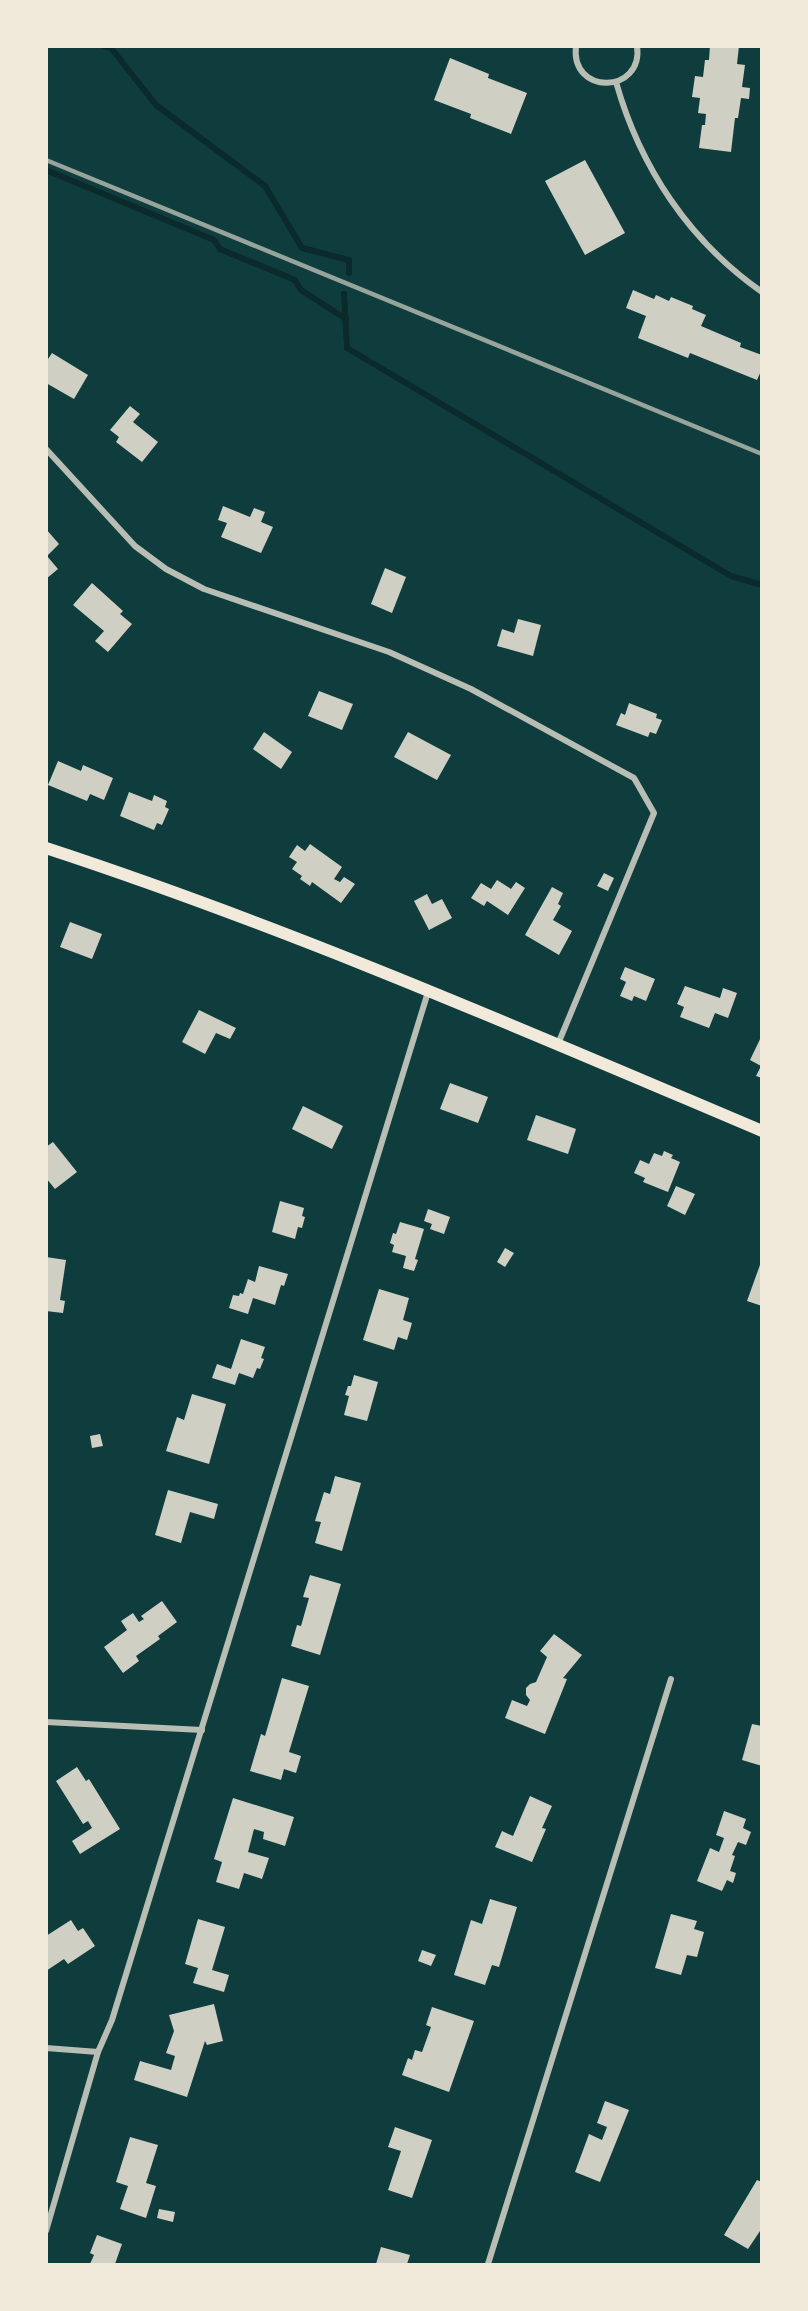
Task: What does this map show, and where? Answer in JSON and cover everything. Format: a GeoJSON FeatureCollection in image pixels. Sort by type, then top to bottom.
{"type":"FeatureCollection","features":[{"type":"Feature","properties":{"kind":"main road"},"geometry":{"type":"LineString","coordinates":[[46,848],[242,916],[557,1044],[762,1131]]}},
{"type":"Feature","properties":{"kind":"street"},"geometry":{"type":"LineString","coordinates":[[576,46],[577,64],[583,74],[598,82],[616,82],[626,77],[634,68],[638,46]]}},
{"type":"Feature","properties":{"kind":"street"},"geometry":{"type":"LineString","coordinates":[[616,82],[635,140],[666,194],[707,246],[727,266],[762,292]]}},
{"type":"Feature","properties":{"kind":"street"},"geometry":{"type":"LineString","coordinates":[[46,448],[121,532],[149,558],[174,574],[204,589],[389,652],[471,689],[634,778],[654,813],[557,1044]]}},
{"type":"Feature","properties":{"kind":"street"},"geometry":{"type":"LineString","coordinates":[[46,2231],[98,2052],[124,1983],[428,992]]}},
{"type":"Feature","properties":{"kind":"street"},"geometry":{"type":"LineString","coordinates":[[488,2265],[671,1679]]}},
{"type":"Feature","properties":{"kind":"street"},"geometry":{"type":"LineString","coordinates":[[46,1722],[202,1730]]}},
{"type":"Feature","properties":{"kind":"street"},"geometry":{"type":"LineString","coordinates":[[46,2048],[98,2052]]}},
{"type":"Feature","properties":{"kind":"building"},"geometry":{"type":"Polygon","coordinates":[[[710,46],[739,46],[737,64],[745,65],[742,87],[750,88],[749,99],[741,98],[738,118],[735,118],[731,152],[699,148],[706,114],[698,113],[700,98],[692,97],[695,76],[703,77],[705,60],[709,60],[710,46]]]}},
{"type":"Feature","properties":{"kind":"building"},"geometry":{"type":"Polygon","coordinates":[[[450,58],[489,74],[488,78],[527,93],[511,134],[470,118],[471,114],[434,100],[450,58]]]}},
{"type":"Feature","properties":{"kind":"building"},"geometry":{"type":"Polygon","coordinates":[[[585,160],[625,233],[585,255],[545,181],[585,160]]]}},
{"type":"Feature","properties":{"kind":"building"},"geometry":{"type":"Polygon","coordinates":[[[633,290],[654,299],[656,295],[669,301],[671,297],[693,306],[692,309],[706,315],[701,326],[741,343],[740,347],[762,355],[762,369],[757,380],[690,353],[688,358],[638,338],[646,316],[626,308],[633,290]]]}},
{"type":"Feature","properties":{"kind":"building"},"geometry":{"type":"Polygon","coordinates":[[[52,353],[88,375],[74,399],[46,383],[46,362],[52,353]]]}},
{"type":"Feature","properties":{"kind":"building"},"geometry":{"type":"Polygon","coordinates":[[[130,406],[140,414],[133,422],[158,442],[142,462],[116,442],[119,437],[110,430],[130,406]]]}},
{"type":"Feature","properties":{"kind":"building"},"geometry":{"type":"Polygon","coordinates":[[[223,506],[250,517],[254,508],[265,512],[261,522],[273,527],[261,553],[221,537],[227,523],[218,520],[223,506]]]}},
{"type":"Feature","properties":{"kind":"building"},"geometry":{"type":"Polygon","coordinates":[[[46,529],[59,544],[47,556],[58,569],[46,579],[46,529]]]}},
{"type":"Feature","properties":{"kind":"building"},"geometry":{"type":"Polygon","coordinates":[[[385,568],[406,577],[392,613],[371,604],[385,568]]]}},
{"type":"Feature","properties":{"kind":"building"},"geometry":{"type":"Polygon","coordinates":[[[92,583],[123,611],[120,614],[132,624],[108,652],[95,641],[104,631],[73,605],[92,583]]]}},
{"type":"Feature","properties":{"kind":"building"},"geometry":{"type":"Polygon","coordinates":[[[518,619],[541,625],[533,656],[497,646],[502,629],[514,633],[518,619]]]}},
{"type":"Feature","properties":{"kind":"building"},"geometry":{"type":"Polygon","coordinates":[[[319,691],[353,704],[342,730],[308,716],[319,691]]]}},
{"type":"Feature","properties":{"kind":"building"},"geometry":{"type":"Polygon","coordinates":[[[629,703],[657,714],[656,718],[662,720],[656,734],[650,732],[648,737],[616,725],[621,713],[625,715],[629,703]]]}},
{"type":"Feature","properties":{"kind":"building"},"geometry":{"type":"Polygon","coordinates":[[[264,732],[292,752],[281,769],[253,749],[264,732]]]}},
{"type":"Feature","properties":{"kind":"building"},"geometry":{"type":"Polygon","coordinates":[[[408,732],[451,755],[437,780],[394,757],[408,732]]]}},
{"type":"Feature","properties":{"kind":"building"},"geometry":{"type":"Polygon","coordinates":[[[58,761],[81,771],[83,765],[113,778],[104,800],[90,794],[87,801],[48,785],[58,761]]]}},
{"type":"Feature","properties":{"kind":"building"},"geometry":{"type":"Polygon","coordinates":[[[129,792],[152,801],[154,795],[167,801],[165,807],[169,809],[162,825],[157,823],[154,830],[120,816],[129,792]]]}},
{"type":"Feature","properties":{"kind":"building"},"geometry":{"type":"Polygon","coordinates":[[[310,844],[342,867],[334,879],[340,882],[344,877],[355,884],[341,903],[312,882],[310,886],[292,869],[297,862],[289,857],[297,845],[305,851],[310,844]]]}},
{"type":"Feature","properties":{"kind":"building"},"geometry":{"type":"Polygon","coordinates":[[[604,873],[614,878],[608,891],[597,886],[604,873]]]}},
{"type":"Feature","properties":{"kind":"building"},"geometry":{"type":"Polygon","coordinates":[[[497,880],[511,889],[516,882],[525,888],[508,915],[487,901],[484,906],[471,898],[481,883],[491,889],[497,880]]]}},
{"type":"Feature","properties":{"kind":"building"},"geometry":{"type":"Polygon","coordinates":[[[552,887],[563,893],[558,904],[561,906],[553,920],[572,931],[559,955],[525,935],[552,887]]]}},
{"type":"Feature","properties":{"kind":"building"},"geometry":{"type":"Polygon","coordinates":[[[427,894],[432,904],[442,899],[452,918],[429,930],[414,901],[427,894]]]}},
{"type":"Feature","properties":{"kind":"building"},"geometry":{"type":"Polygon","coordinates":[[[70,922],[102,934],[92,959],[60,947],[70,922]]]}},
{"type":"Feature","properties":{"kind":"building"},"geometry":{"type":"Polygon","coordinates":[[[625,967],[655,979],[646,1001],[634,996],[632,1001],[620,996],[626,982],[620,979],[625,967]]]}},
{"type":"Feature","properties":{"kind":"building"},"geometry":{"type":"Polygon","coordinates":[[[685,986],[720,998],[723,988],[737,993],[728,1018],[715,1013],[709,1028],[680,1017],[684,1007],[677,1004],[685,986]]]}},
{"type":"Feature","properties":{"kind":"building"},"geometry":{"type":"Polygon","coordinates":[[[199,1010],[236,1028],[230,1039],[216,1033],[205,1054],[182,1042],[199,1010]]]}},
{"type":"Feature","properties":{"kind":"building"},"geometry":{"type":"Polygon","coordinates":[[[762,1035],[762,1078],[756,1076],[761,1066],[750,1060],[762,1035]]]}},
{"type":"Feature","properties":{"kind":"building"},"geometry":{"type":"Polygon","coordinates":[[[450,1083],[488,1097],[478,1123],[440,1109],[450,1083]]]}},
{"type":"Feature","properties":{"kind":"building"},"geometry":{"type":"Polygon","coordinates":[[[303,1106],[343,1126],[332,1149],[292,1129],[303,1106]]]}},
{"type":"Feature","properties":{"kind":"building"},"geometry":{"type":"Polygon","coordinates":[[[536,1115],[576,1129],[568,1154],[527,1140],[536,1115]]]}},
{"type":"Feature","properties":{"kind":"building"},"geometry":{"type":"Polygon","coordinates":[[[53,1142],[77,1172],[55,1189],[46,1178],[46,1147],[53,1142]]]}},
{"type":"Feature","properties":{"kind":"building"},"geometry":{"type":"Polygon","coordinates":[[[664,1151],[673,1155],[671,1158],[680,1162],[668,1192],[643,1182],[645,1178],[634,1173],[640,1160],[649,1164],[654,1153],[662,1156],[664,1151]]]}},
{"type":"Feature","properties":{"kind":"building"},"geometry":{"type":"Polygon","coordinates":[[[676,1186],[695,1194],[685,1215],[667,1206],[676,1186]]]}},
{"type":"Feature","properties":{"kind":"building"},"geometry":{"type":"Polygon","coordinates":[[[280,1201],[304,1208],[302,1216],[305,1217],[302,1228],[298,1227],[295,1239],[272,1232],[280,1201]]]}},
{"type":"Feature","properties":{"kind":"building"},"geometry":{"type":"Polygon","coordinates":[[[428,1209],[450,1217],[444,1234],[430,1229],[432,1224],[424,1221],[428,1209]]]}},
{"type":"Feature","properties":{"kind":"building"},"geometry":{"type":"Polygon","coordinates":[[[400,1222],[424,1229],[415,1259],[418,1260],[414,1271],[403,1268],[406,1256],[392,1252],[394,1245],[390,1243],[400,1222]]]}},
{"type":"Feature","properties":{"kind":"building"},"geometry":{"type":"Polygon","coordinates":[[[505,1248],[514,1253],[505,1267],[497,1262],[505,1248]]]}},
{"type":"Feature","properties":{"kind":"building"},"geometry":{"type":"Polygon","coordinates":[[[46,1257],[66,1260],[60,1300],[65,1301],[63,1313],[46,1311],[46,1257]]]}},
{"type":"Feature","properties":{"kind":"building"},"geometry":{"type":"Polygon","coordinates":[[[762,1262],[762,1306],[747,1301],[762,1262]]]}},
{"type":"Feature","properties":{"kind":"building"},"geometry":{"type":"Polygon","coordinates":[[[259,1266],[288,1274],[284,1286],[281,1285],[275,1305],[253,1298],[248,1314],[229,1308],[233,1295],[243,1294],[248,1279],[255,1282],[259,1266]]]}},
{"type":"Feature","properties":{"kind":"building"},"geometry":{"type":"Polygon","coordinates":[[[379,1289],[409,1298],[403,1320],[412,1323],[407,1340],[398,1337],[394,1350],[363,1340],[379,1289]]]}},
{"type":"Feature","properties":{"kind":"building"},"geometry":{"type":"Polygon","coordinates":[[[241,1339],[265,1347],[260,1369],[257,1368],[253,1378],[239,1373],[235,1385],[212,1378],[217,1364],[231,1369],[241,1339]]]}},
{"type":"Feature","properties":{"kind":"building"},"geometry":{"type":"Polygon","coordinates":[[[354,1375],[378,1382],[367,1421],[344,1415],[349,1396],[345,1395],[354,1375]]]}},
{"type":"Feature","properties":{"kind":"building"},"geometry":{"type":"Polygon","coordinates":[[[192,1394],[226,1404],[209,1464],[166,1451],[177,1417],[184,1420],[192,1394]]]}},
{"type":"Feature","properties":{"kind":"building"},"geometry":{"type":"Polygon","coordinates":[[[100,1434],[103,1446],[92,1448],[90,1436],[100,1434]]]}},
{"type":"Feature","properties":{"kind":"building"},"geometry":{"type":"Polygon","coordinates":[[[335,1476],[361,1483],[342,1551],[315,1543],[321,1522],[315,1521],[324,1492],[330,1494],[335,1476]]]}},
{"type":"Feature","properties":{"kind":"building"},"geometry":{"type":"Polygon","coordinates":[[[168,1490],[218,1504],[214,1519],[190,1512],[181,1543],[155,1535],[168,1490]]]}},
{"type":"Feature","properties":{"kind":"building"},"geometry":{"type":"Polygon","coordinates":[[[310,1575],[341,1584],[320,1655],[291,1646],[297,1625],[301,1626],[309,1598],[303,1597],[310,1575]]]}},
{"type":"Feature","properties":{"kind":"building"},"geometry":{"type":"Polygon","coordinates":[[[162,1601],[177,1622],[158,1636],[160,1639],[136,1656],[139,1661],[123,1673],[104,1647],[127,1630],[121,1621],[133,1613],[139,1622],[144,1619],[141,1616],[162,1601]]]}},
{"type":"Feature","properties":{"kind":"building"},"geometry":{"type":"Polygon","coordinates":[[[554,1634],[582,1655],[563,1678],[567,1679],[545,1734],[505,1718],[512,1700],[527,1706],[530,1700],[526,1695],[526,1688],[536,1682],[547,1657],[540,1651],[554,1634]]]}},
{"type":"Feature","properties":{"kind":"building"},"geometry":{"type":"Polygon","coordinates":[[[282,1678],[309,1686],[289,1752],[301,1756],[296,1773],[284,1769],[281,1780],[250,1771],[261,1734],[265,1736],[282,1678]]]}},
{"type":"Feature","properties":{"kind":"building"},"geometry":{"type":"Polygon","coordinates":[[[752,1724],[762,1726],[762,1766],[742,1760],[752,1724]]]}},
{"type":"Feature","properties":{"kind":"building"},"geometry":{"type":"Polygon","coordinates":[[[77,1767],[86,1781],[89,1779],[120,1829],[80,1854],[72,1841],[92,1828],[88,1821],[83,1824],[56,1781],[77,1767]]]}},
{"type":"Feature","properties":{"kind":"building"},"geometry":{"type":"Polygon","coordinates":[[[530,1796],[552,1806],[542,1828],[546,1829],[532,1862],[495,1847],[502,1831],[513,1836],[530,1796]]]}},
{"type":"Feature","properties":{"kind":"building"},"geometry":{"type":"Polygon","coordinates":[[[233,1798],[294,1817],[285,1846],[263,1839],[264,1832],[254,1829],[248,1852],[269,1858],[262,1879],[244,1873],[239,1889],[216,1882],[222,1862],[214,1859],[233,1798]]]}},
{"type":"Feature","properties":{"kind":"building"},"geometry":{"type":"Polygon","coordinates":[[[724,1811],[746,1819],[743,1828],[751,1832],[746,1845],[738,1842],[732,1855],[735,1856],[730,1871],[736,1873],[733,1883],[727,1880],[722,1891],[697,1881],[710,1848],[719,1852],[724,1838],[716,1835],[724,1811]]]}},
{"type":"Feature","properties":{"kind":"building"},"geometry":{"type":"Polygon","coordinates":[[[490,1899],[517,1907],[499,1967],[492,1965],[485,1985],[454,1975],[471,1920],[482,1924],[490,1899]]]}},
{"type":"Feature","properties":{"kind":"building"},"geometry":{"type":"Polygon","coordinates":[[[671,1914],[697,1921],[694,1929],[704,1932],[697,1957],[687,1955],[681,1975],[655,1968],[671,1914]]]}},
{"type":"Feature","properties":{"kind":"building"},"geometry":{"type":"Polygon","coordinates":[[[198,1919],[225,1927],[212,1970],[229,1975],[224,1992],[193,1983],[198,1968],[185,1964],[198,1919]]]}},
{"type":"Feature","properties":{"kind":"building"},"geometry":{"type":"Polygon","coordinates":[[[71,1920],[78,1931],[83,1928],[95,1946],[68,1964],[64,1959],[46,1971],[46,1936],[71,1920]]]}},
{"type":"Feature","properties":{"kind":"building"},"geometry":{"type":"Polygon","coordinates":[[[422,1950],[436,1955],[431,1966],[418,1961],[422,1950]]]}},
{"type":"Feature","properties":{"kind":"building"},"geometry":{"type":"Polygon","coordinates":[[[214,2004],[223,2041],[207,2045],[205,2041],[187,2097],[134,2080],[140,2061],[171,2070],[175,2056],[166,2053],[174,2031],[169,2015],[214,2004]]]}},
{"type":"Feature","properties":{"kind":"building"},"geometry":{"type":"Polygon","coordinates":[[[432,2007],[474,2021],[449,2092],[402,2075],[408,2058],[412,2060],[415,2050],[422,2052],[431,2027],[426,2025],[432,2007]]]}},
{"type":"Feature","properties":{"kind":"building"},"geometry":{"type":"Polygon","coordinates":[[[605,2101],[629,2110],[600,2182],[575,2172],[589,2134],[602,2140],[607,2127],[597,2123],[605,2101]]]}},
{"type":"Feature","properties":{"kind":"building"},"geometry":{"type":"Polygon","coordinates":[[[395,2127],[432,2140],[412,2198],[388,2190],[401,2151],[388,2147],[395,2127]]]}},
{"type":"Feature","properties":{"kind":"building"},"geometry":{"type":"Polygon","coordinates":[[[130,2137],[158,2145],[146,2183],[156,2186],[146,2218],[120,2209],[128,2186],[116,2182],[130,2137]]]}},
{"type":"Feature","properties":{"kind":"building"},"geometry":{"type":"Polygon","coordinates":[[[757,2180],[762,2182],[762,2228],[748,2249],[724,2235],[757,2180]]]}},
{"type":"Feature","properties":{"kind":"building"},"geometry":{"type":"Polygon","coordinates":[[[159,2209],[175,2212],[173,2222],[157,2218],[159,2209]]]}},
{"type":"Feature","properties":{"kind":"building"},"geometry":{"type":"Polygon","coordinates":[[[97,2235],[122,2244],[115,2264],[90,2264],[94,2255],[90,2253],[97,2235]]]}},
{"type":"Feature","properties":{"kind":"building"},"geometry":{"type":"Polygon","coordinates":[[[381,2247],[410,2255],[407,2264],[376,2264],[381,2247]]]}},
{"type":"Feature","properties":{"kind":"waterway"},"geometry":{"type":"LineString","coordinates":[[104,46],[111,48],[156,105],[265,186],[302,248],[349,260],[349,273]]}},
{"type":"Feature","properties":{"kind":"waterway"},"geometry":{"type":"LineString","coordinates":[[46,170],[214,240],[220,249],[295,280],[301,290],[346,319]]}},
{"type":"Feature","properties":{"kind":"waterway"},"geometry":{"type":"LineString","coordinates":[[344,294],[347,348],[731,576],[762,585]]}},
{"type":"Feature","properties":{"kind":"railway"},"geometry":{"type":"LineString","coordinates":[[46,160],[762,454]]}}]}
